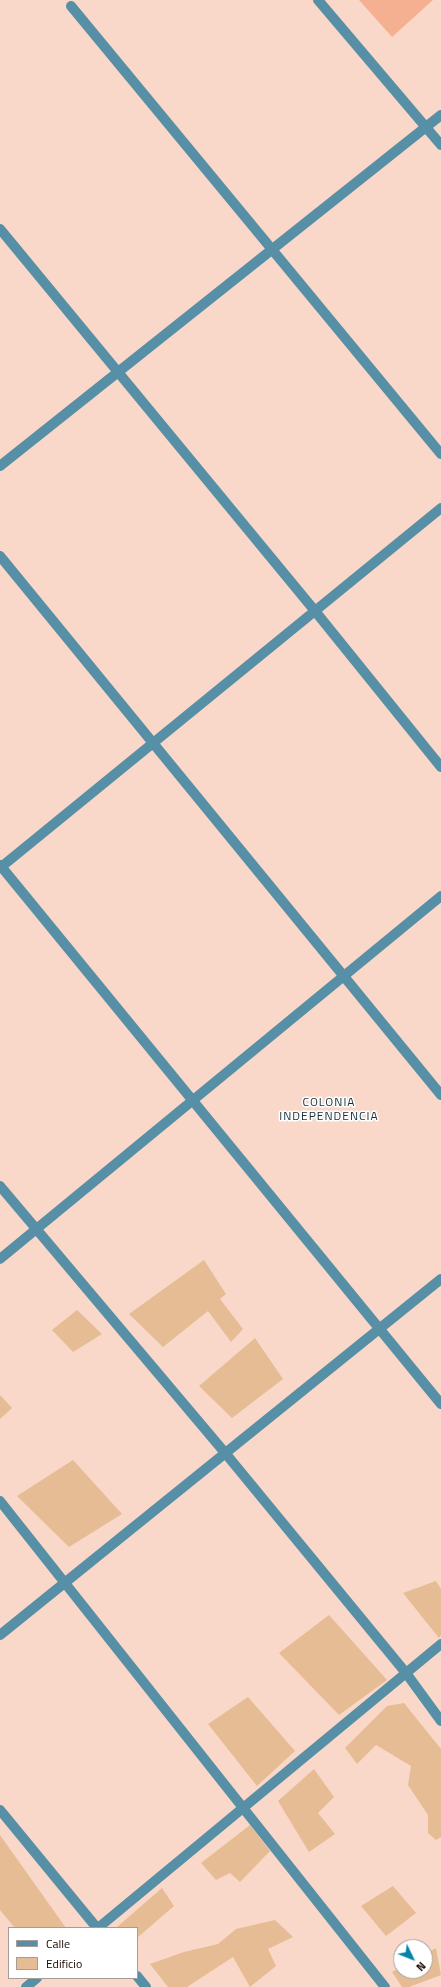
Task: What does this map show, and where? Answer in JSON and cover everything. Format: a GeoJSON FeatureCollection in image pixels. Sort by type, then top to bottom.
{"type":"FeatureCollection","features":[{"type":"Feature","properties":{"kind":"street"},"geometry":{"type":"LineString","coordinates":[[318,0],[441,145]]}},
{"type":"Feature","properties":{"kind":"street"},"geometry":{"type":"LineString","coordinates":[[71,6],[441,454]]}},
{"type":"Feature","properties":{"kind":"street"},"geometry":{"type":"LineString","coordinates":[[0,466],[441,115]]}},
{"type":"Feature","properties":{"kind":"street"},"geometry":{"type":"LineString","coordinates":[[0,229],[315,611],[441,767]]}},
{"type":"Feature","properties":{"kind":"street"},"geometry":{"type":"LineString","coordinates":[[441,508],[0,867],[441,1404]]}},
{"type":"Feature","properties":{"kind":"street"},"geometry":{"type":"LineString","coordinates":[[0,556],[152,744],[441,1095]]}},
{"type":"Feature","properties":{"kind":"street"},"geometry":{"type":"LineString","coordinates":[[0,1259],[441,896]]}},
{"type":"Feature","properties":{"kind":"street"},"geometry":{"type":"LineString","coordinates":[[0,1186],[226,1454],[406,1673],[441,1721]]}},
{"type":"Feature","properties":{"kind":"street"},"geometry":{"type":"LineString","coordinates":[[0,1635],[441,1279]]}},
{"type":"Feature","properties":{"kind":"street"},"geometry":{"type":"LineString","coordinates":[[0,1501],[244,1807],[385,1987]]}},
{"type":"Feature","properties":{"kind":"street"},"geometry":{"type":"LineString","coordinates":[[98,1927],[441,1644]]}},
{"type":"Feature","properties":{"kind":"street"},"geometry":{"type":"LineString","coordinates":[[0,1810],[96,1927]]}},
{"type":"Feature","properties":{"kind":"street"},"geometry":{"type":"LineString","coordinates":[[138,1977],[146,1987]]}},
{"type":"Feature","properties":{"kind":"street"},"geometry":{"type":"LineString","coordinates":[[26,1987],[36,1979]]}},
{"type":"Feature","properties":{"kind":"shaded area"},"geometry":{"type":"Polygon","coordinates":[[[359,0],[433,0],[392,37],[359,0]]]}},
{"type":"Feature","properties":{"kind":"building"},"geometry":{"type":"Polygon","coordinates":[[[204,1260],[226,1294],[220,1299],[243,1329],[231,1342],[208,1311],[163,1347],[129,1314],[204,1260]]]}},
{"type":"Feature","properties":{"kind":"building"},"geometry":{"type":"Polygon","coordinates":[[[77,1310],[102,1334],[73,1352],[52,1330],[77,1310]]]}},
{"type":"Feature","properties":{"kind":"building"},"geometry":{"type":"Polygon","coordinates":[[[255,1338],[283,1379],[232,1418],[199,1386],[255,1338]]]}},
{"type":"Feature","properties":{"kind":"building"},"geometry":{"type":"Polygon","coordinates":[[[0,1395],[12,1408],[0,1419],[0,1395]]]}},
{"type":"Feature","properties":{"kind":"building"},"geometry":{"type":"Polygon","coordinates":[[[73,1460],[122,1514],[69,1547],[17,1496],[73,1460]]]}},
{"type":"Feature","properties":{"kind":"building"},"geometry":{"type":"Polygon","coordinates":[[[436,1581],[441,1589],[441,1635],[439,1638],[403,1593],[436,1581]]]}},
{"type":"Feature","properties":{"kind":"building"},"geometry":{"type":"Polygon","coordinates":[[[329,1615],[387,1680],[339,1715],[279,1653],[329,1615]]]}},
{"type":"Feature","properties":{"kind":"building"},"geometry":{"type":"Polygon","coordinates":[[[248,1697],[295,1751],[257,1786],[208,1724],[248,1697]]]}},
{"type":"Feature","properties":{"kind":"building"},"geometry":{"type":"Polygon","coordinates":[[[404,1703],[441,1749],[441,1837],[436,1840],[428,1833],[428,1815],[408,1785],[411,1766],[376,1745],[357,1764],[345,1748],[387,1706],[404,1703]]]}},
{"type":"Feature","properties":{"kind":"building"},"geometry":{"type":"Polygon","coordinates":[[[314,1769],[334,1797],[318,1813],[335,1834],[309,1852],[278,1801],[314,1769]]]}},
{"type":"Feature","properties":{"kind":"building"},"geometry":{"type":"Polygon","coordinates":[[[250,1825],[270,1851],[240,1882],[230,1873],[216,1880],[201,1863],[250,1825]]]}},
{"type":"Feature","properties":{"kind":"building"},"geometry":{"type":"Polygon","coordinates":[[[0,1835],[65,1927],[14,1927],[0,1910],[0,1835]]]}},
{"type":"Feature","properties":{"kind":"building"},"geometry":{"type":"Polygon","coordinates":[[[393,1886],[416,1913],[386,1936],[361,1906],[393,1886]]]}},
{"type":"Feature","properties":{"kind":"building"},"geometry":{"type":"Polygon","coordinates":[[[162,1888],[174,1906],[138,1937],[138,1927],[117,1927],[162,1888]]]}},
{"type":"Feature","properties":{"kind":"building"},"geometry":{"type":"Polygon","coordinates":[[[275,1920],[293,1937],[268,1949],[276,1966],[250,1987],[233,1957],[187,1987],[168,1987],[150,1964],[184,1952],[218,1944],[236,1929],[275,1920]]]}},
{"type":"Feature","properties":{"kind":"building"},"geometry":{"type":"Polygon","coordinates":[[[436,1948],[441,1975],[433,1978],[433,1950],[436,1948]]]}},
{"type":"Feature","properties":{"kind":"building"},"geometry":{"type":"Polygon","coordinates":[[[397,1979],[430,1979],[409,1987],[402,1987],[397,1979]]]}},
{"type":"Feature","properties":{"kind":"district","name":"COLONIA INDEPENDENCIA"},"geometry":{"type":"Point","coordinates":[329,1110]}}]}
